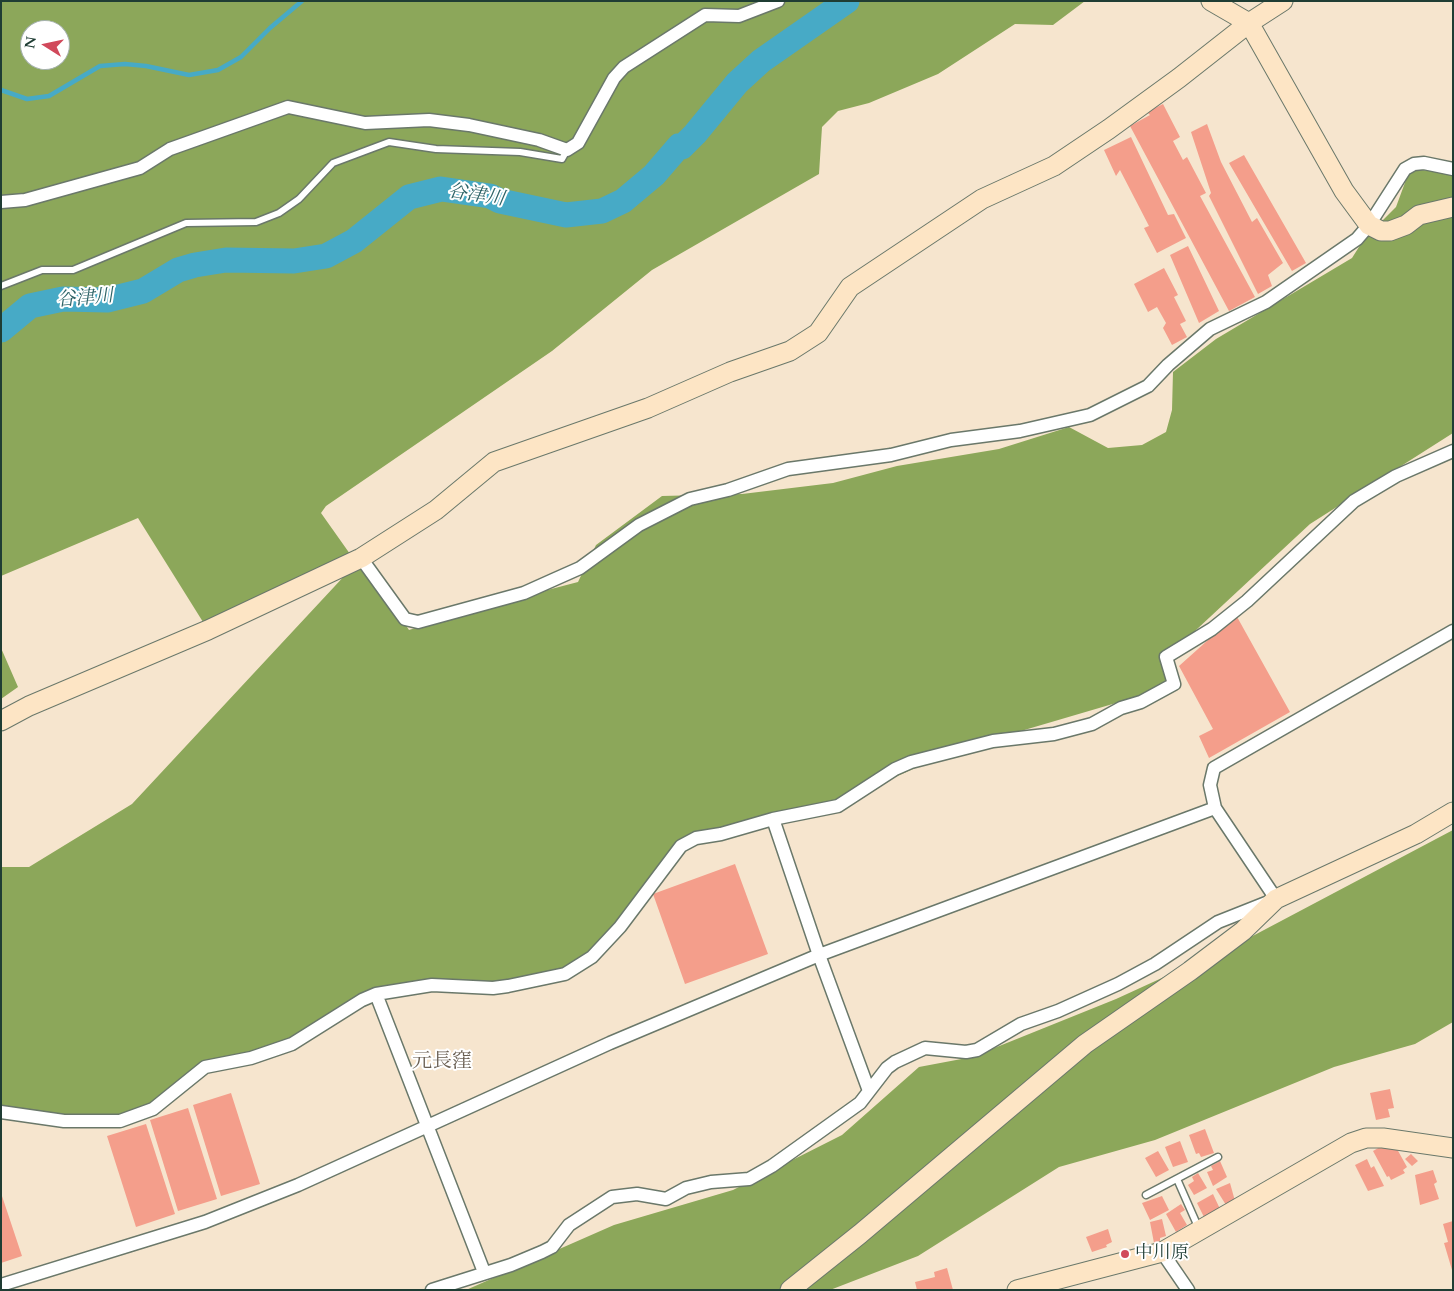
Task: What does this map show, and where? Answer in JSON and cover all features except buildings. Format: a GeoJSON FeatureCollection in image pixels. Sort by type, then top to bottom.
{"type":"FeatureCollection","features":[{"type":"Feature","properties":{"kind":"street"},"geometry":{"type":"LineString","coordinates":[[1,202],[25,200],[140,168],[170,149],[288,107],[365,123],[428,120],[469,125],[539,140],[567,150],[578,143],[614,78],[624,67],[705,15],[740,16],[778,1]]}},
{"type":"Feature","properties":{"kind":"street"},"geometry":{"type":"LineString","coordinates":[[1211,1],[1249,23],[1344,191],[1369,225],[1381,231],[1390,231],[1406,225],[1419,215],[1453,207]]}},
{"type":"Feature","properties":{"kind":"street"},"geometry":{"type":"LineString","coordinates":[[1,721],[29,706],[200,634],[362,558],[436,510],[494,462],[648,408],[730,372],[790,351],[818,333],[850,287],[982,199],[1054,166],[1179,78],[1249,23],[1283,1]]}},
{"type":"Feature","properties":{"kind":"street"},"geometry":{"type":"LineString","coordinates":[[362,558],[405,619],[418,622],[524,593],[580,568],[640,525],[690,498],[728,490],[788,470],[891,455],[951,440],[1020,431],[1090,415],[1148,386],[1168,365],[1210,329],[1266,302],[1357,239],[1369,225],[1405,169],[1414,164],[1424,163],[1453,169]]}},
{"type":"Feature","properties":{"kind":"street"},"geometry":{"type":"LineString","coordinates":[[1,1112],[64,1120],[120,1121],[153,1109],[204,1067],[251,1058],[292,1044],[362,1000],[376,994],[432,985],[493,988],[565,974],[592,957],[620,927],[681,846],[696,838],[721,834],[772,819],[838,806],[895,769],[911,762],[992,741],[1054,734],[1092,724],[1121,708],[1141,702],[1174,684],[1166,657],[1212,629],[1247,601],[1322,528],[1354,501],[1396,476],[1453,451]]}},
{"type":"Feature","properties":{"kind":"street"},"geometry":{"type":"LineString","coordinates":[[1276,899],[1215,808],[1210,785],[1214,768],[1453,631]]}},
{"type":"Feature","properties":{"kind":"street"},"geometry":{"type":"LineString","coordinates":[[1,1286],[205,1222],[298,1185],[428,1124],[691,1008],[819,954],[1215,808]]}},
{"type":"Feature","properties":{"kind":"street"},"geometry":{"type":"LineString","coordinates":[[432,1290],[511,1265],[552,1246],[569,1225],[612,1197],[637,1194],[666,1199],[686,1188],[711,1182],[749,1179],[772,1166],[860,1103],[887,1068],[920,1049],[966,1052],[977,1050],[1021,1024],[1058,1011],[1118,984],[1155,964],[1218,922],[1276,899],[1416,834],[1453,812]]}},
{"type":"Feature","properties":{"kind":"street"},"geometry":{"type":"LineString","coordinates":[[772,819],[869,1091]]}},
{"type":"Feature","properties":{"kind":"street"},"geometry":{"type":"LineString","coordinates":[[790,1290],[860,1234],[1084,1044],[1205,960],[1243,931],[1276,899]]}},
{"type":"Feature","properties":{"kind":"street"},"geometry":{"type":"LineString","coordinates":[[376,994],[484,1272]]}},
{"type":"Feature","properties":{"kind":"street"},"geometry":{"type":"LineString","coordinates":[[1017,1290],[1162,1252],[1290,1180],[1337,1150],[1359,1140],[1383,1138],[1453,1148]]}},
{"type":"Feature","properties":{"kind":"street"},"geometry":{"type":"LineString","coordinates":[[1162,1252],[1188,1290]]}},
{"type":"Feature","properties":{"kind":"lane"},"geometry":{"type":"LineString","coordinates":[[1,286],[42,270],[73,270],[186,223],[256,222],[278,213],[299,199],[333,164],[389,142],[436,149],[520,152],[562,159],[567,150]]}},
{"type":"Feature","properties":{"kind":"lane"},"geometry":{"type":"LineString","coordinates":[[1146,1195],[1218,1157]]}},
{"type":"Feature","properties":{"kind":"lane"},"geometry":{"type":"LineString","coordinates":[[1177,1179],[1199,1230]]}},
{"type":"Feature","properties":{"kind":"green space"},"geometry":{"type":"Polygon","coordinates":[[[1,1],[1085,1],[1053,25],[1015,24],[938,74],[869,103],[838,111],[822,127],[819,174],[652,270],[552,351],[326,506],[321,513],[355,561],[208,630],[138,518],[1,576],[1,1]]]}},
{"type":"Feature","properties":{"kind":"green space"},"geometry":{"type":"Polygon","coordinates":[[[1410,169],[1453,173],[1453,433],[1310,524],[1167,657],[1167,688],[953,751],[840,802],[695,835],[620,927],[565,974],[469,987],[376,994],[280,1048],[205,1067],[145,1112],[71,1121],[1,1112],[1,867],[29,867],[132,804],[361,558],[409,630],[471,610],[578,582],[596,545],[662,496],[742,494],[833,483],[897,466],[999,449],[1069,427],[1108,448],[1142,445],[1166,432],[1172,410],[1173,372],[1216,339],[1352,258],[1364,239],[1396,207],[1410,169]]]}},
{"type":"Feature","properties":{"kind":"green space"},"geometry":{"type":"Polygon","coordinates":[[[1,648],[18,687],[1,699],[1,648]]]}},
{"type":"Feature","properties":{"kind":"green space"},"geometry":{"type":"Polygon","coordinates":[[[1453,830],[1453,1022],[1415,1044],[1334,1067],[1155,1140],[1059,1167],[918,1256],[830,1290],[466,1290],[614,1225],[733,1190],[842,1135],[919,1067],[972,1057],[1116,999],[1247,939],[1453,830]]]}},
{"type":"Feature","properties":{"kind":"waterway"},"geometry":{"type":"LineString","coordinates":[[1,90],[27,99],[49,96],[100,66],[125,64],[146,66],[189,75],[218,70],[241,57],[270,28],[302,1]]}},
{"type":"Feature","properties":{"kind":"waterway","name":"谷津川"},"geometry":{"type":"LineString","coordinates":[[1,330],[30,306],[63,299],[107,300],[143,291],[178,270],[195,265],[226,260],[294,261],[326,256],[354,241],[409,197],[441,189],[490,196],[500,201],[566,215],[602,211],[623,201],[654,175],[679,146],[682,147],[695,134],[737,83],[761,61],[847,1]]}},
{"type":"Feature","properties":{"kind":"place","name":"中川原"},"geometry":{"type":"Point","coordinates":[1125,1254]}},
{"type":"Feature","properties":{"kind":"district","name":"元長窪"},"geometry":{"type":"Point","coordinates":[442,1062]}}]}
